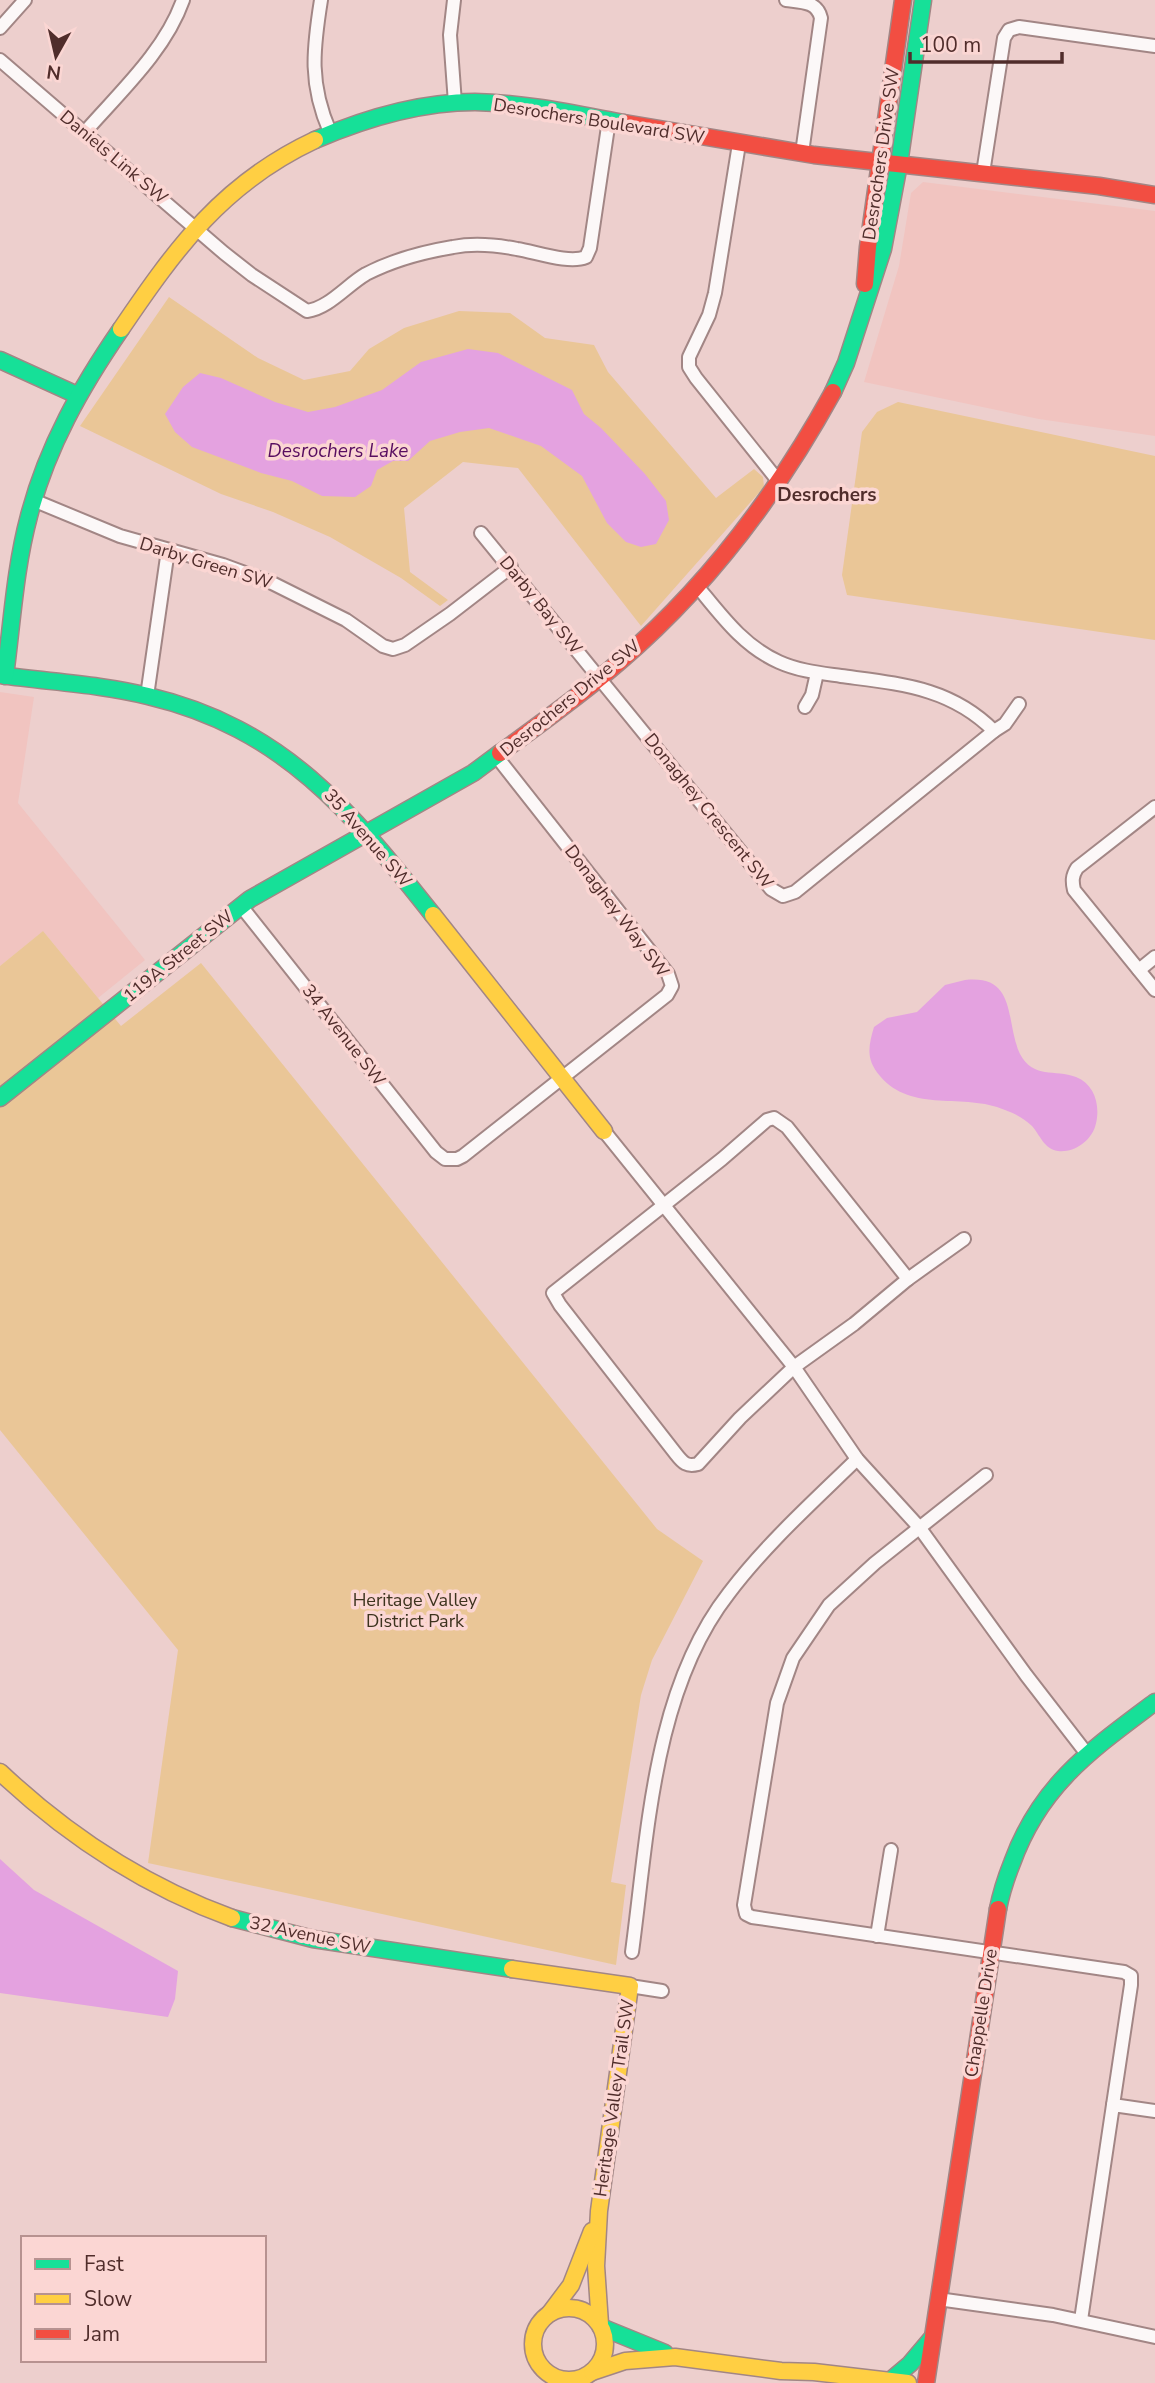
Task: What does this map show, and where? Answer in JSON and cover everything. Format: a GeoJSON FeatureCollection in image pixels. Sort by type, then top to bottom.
{"type":"FeatureCollection","features":[{"type":"Feature","properties":{"kind":"street"},"geometry":{"type":"LineString","coordinates":[[0,29],[25,0]]}},
{"type":"Feature","properties":{"kind":"street"},"geometry":{"type":"LineString","coordinates":[[85,132],[162,41],[179,13],[183,0]]}},
{"type":"Feature","properties":{"kind":"street"},"geometry":{"type":"LineString","coordinates":[[321,0],[313,68],[317,97],[330,132]]}},
{"type":"Feature","properties":{"kind":"street"},"geometry":{"type":"LineString","coordinates":[[454,0],[450,35],[455,103]]}},
{"type":"Feature","properties":{"kind":"street"},"geometry":{"type":"LineString","coordinates":[[786,0],[812,5],[819,10],[821,18],[802,153]]}},
{"type":"Feature","properties":{"kind":"street","name":"Desrochers Drive SW"},"geometry":{"type":"LineString","coordinates":[[863,309],[868,247],[903,0]]}},
{"type":"Feature","properties":{"kind":"street","name":"Desrochers Drive SW"},"geometry":{"type":"LineString","coordinates":[[368,832],[497,757],[600,678],[697,586],[779,482],[803,446],[835,388],[850,351],[889,228],[923,0]]}},
{"type":"Feature","properties":{"kind":"street"},"geometry":{"type":"LineString","coordinates":[[984,173],[1004,38],[1009,30],[1019,27],[1155,46]]}},
{"type":"Feature","properties":{"kind":"street","name":"Daniels Link SW"},"geometry":{"type":"LineString","coordinates":[[0,60],[252,275],[307,311],[323,305],[366,275],[414,255],[438,250],[473,245],[496,246],[572,260],[582,259],[590,248],[609,120]]}},
{"type":"Feature","properties":{"kind":"street","name":"Desrochers Boulevard SW"},"geometry":{"type":"LineString","coordinates":[[3,676],[33,500],[60,425],[77,395],[169,262],[197,227],[251,177],[330,132],[394,112],[455,103],[496,103],[802,153],[1155,195]]}},
{"type":"Feature","properties":{"kind":"street"},"geometry":{"type":"LineString","coordinates":[[739,144],[715,293],[709,315],[688,364],[779,482]]}},
{"type":"Feature","properties":{"kind":"street"},"geometry":{"type":"LineString","coordinates":[[0,360],[28,370],[77,395]]}},
{"type":"Feature","properties":{"kind":"street","name":"Darby Green SW"},"geometry":{"type":"LineString","coordinates":[[33,500],[120,536],[248,574],[297,594],[346,620],[383,646],[393,649],[405,645],[426,631],[511,568]]}},
{"type":"Feature","properties":{"kind":"street","name":"Darby Bay SW"},"geometry":{"type":"LineString","coordinates":[[481,533],[600,678]]}},
{"type":"Feature","properties":{"kind":"street"},"geometry":{"type":"LineString","coordinates":[[147,696],[168,551]]}},
{"type":"Feature","properties":{"kind":"street"},"geometry":{"type":"LineString","coordinates":[[697,586],[731,628],[755,648],[777,661],[817,673],[932,691],[968,708],[994,731]]}},
{"type":"Feature","properties":{"kind":"street"},"geometry":{"type":"LineString","coordinates":[[806,707],[817,673]]}},
{"type":"Feature","properties":{"kind":"street","name":"35 Avenue SW"},"geometry":{"type":"LineString","coordinates":[[3,676],[147,696],[180,705],[229,724],[284,756],[326,789],[368,832],[604,1131]]}},
{"type":"Feature","properties":{"kind":"street","name":"Donaghey Crescent SW"},"geometry":{"type":"LineString","coordinates":[[600,678],[771,889],[783,896],[795,892],[1005,724],[1019,704]]}},
{"type":"Feature","properties":{"kind":"street","name":"Donaghey Way SW"},"geometry":{"type":"LineString","coordinates":[[497,757],[670,979],[672,986],[667,995],[562,1078]]}},
{"type":"Feature","properties":{"kind":"street"},"geometry":{"type":"LineString","coordinates":[[1155,807],[1077,868],[1073,874],[1074,890],[1155,990]]}},
{"type":"Feature","properties":{"kind":"street","name":"119A Street SW"},"geometry":{"type":"LineString","coordinates":[[0,1098],[241,906],[279,880],[368,832]]}},
{"type":"Feature","properties":{"kind":"street","name":"34 Avenue SW"},"geometry":{"type":"LineString","coordinates":[[241,906],[436,1152],[446,1159],[463,1156],[562,1078]]}},
{"type":"Feature","properties":{"kind":"street"},"geometry":{"type":"LineString","coordinates":[[1139,970],[1155,957]]}},
{"type":"Feature","properties":{"kind":"street"},"geometry":{"type":"LineString","coordinates":[[908,1279],[787,1127],[774,1118],[767,1120],[723,1159],[553,1293],[682,1462],[690,1466],[698,1464],[740,1418],[794,1367],[964,1239]]}},
{"type":"Feature","properties":{"kind":"street"},"geometry":{"type":"LineString","coordinates":[[604,1131],[794,1367],[857,1459],[919,1527],[1087,1754]]}},
{"type":"Feature","properties":{"kind":"street"},"geometry":{"type":"LineString","coordinates":[[632,1952],[654,1790],[680,1679],[727,1594],[783,1531],[857,1459]]}},
{"type":"Feature","properties":{"kind":"street"},"geometry":{"type":"LineString","coordinates":[[986,1475],[875,1563],[829,1605],[793,1658],[777,1703],[744,1905],[746,1914],[752,1917],[1124,1972],[1131,1976],[1081,2320]]}},
{"type":"Feature","properties":{"kind":"street","name":"Chappelle Drive"},"geometry":{"type":"LineString","coordinates":[[926,2383],[1000,1898],[1035,1811],[1087,1754],[1155,1702]]}},
{"type":"Feature","properties":{"kind":"street","name":"32 Avenue SW"},"geometry":{"type":"LineString","coordinates":[[0,1772],[48,1816],[107,1859],[150,1882],[233,1918],[333,1943],[662,1991]]}},
{"type":"Feature","properties":{"kind":"street"},"geometry":{"type":"LineString","coordinates":[[877,1936],[891,1850]]}},
{"type":"Feature","properties":{"kind":"street","name":"Heritage Valley Trail SW"},"geometry":{"type":"LineString","coordinates":[[601,2326],[596,2266],[599,2211],[630,1986]]}},
{"type":"Feature","properties":{"kind":"street"},"geometry":{"type":"LineString","coordinates":[[1114,2105],[1155,2111]]}},
{"type":"Feature","properties":{"kind":"street","name":"Heritage Valley Trail SW"},"geometry":{"type":"LineString","coordinates":[[550,2313],[571,2286],[584,2258],[599,2211]]}},
{"type":"Feature","properties":{"kind":"street"},"geometry":{"type":"LineString","coordinates":[[938,2299],[1081,2320],[1155,2337]]}},
{"type":"Feature","properties":{"kind":"street"},"geometry":{"type":"LineString","coordinates":[[540,2383],[540,2366],[532,2347],[536,2328],[550,2313],[571,2308],[592,2316],[601,2326],[630,2341],[674,2357]]}},
{"type":"Feature","properties":{"kind":"street"},"geometry":{"type":"LineString","coordinates":[[587,2377],[599,2365],[605,2347],[601,2326]]}},
{"type":"Feature","properties":{"kind":"street"},"geometry":{"type":"LineString","coordinates":[[891,2380],[910,2364],[932,2338]]}},
{"type":"Feature","properties":{"kind":"street"},"geometry":{"type":"LineString","coordinates":[[540,2366],[561,2380],[579,2379],[625,2361],[674,2357],[908,2383]]}},
{"type":"Feature","properties":{"kind":"street"},"geometry":{"type":"LineString","coordinates":[[781,2371],[825,2383]]}},
{"type":"Feature","properties":{"kind":"shaded area"},"geometry":{"type":"Polygon","coordinates":[[[923,182],[1155,211],[1155,436],[1039,419],[864,382],[899,266],[911,193],[923,182]]]}},
{"type":"Feature","properties":{"kind":"shaded area"},"geometry":{"type":"Polygon","coordinates":[[[0,692],[34,697],[18,803],[145,960],[98,998],[43,931],[0,966],[0,692]]]}},
{"type":"Feature","properties":{"kind":"green space"},"geometry":{"type":"Polygon","coordinates":[[[169,297],[258,358],[304,380],[350,371],[369,349],[404,328],[459,311],[510,313],[545,338],[594,345],[608,372],[716,498],[754,469],[763,477],[764,487],[641,626],[518,468],[463,462],[404,508],[410,572],[448,600],[440,606],[401,578],[330,537],[273,512],[221,494],[80,426],[169,297]]]}},
{"type":"Feature","properties":{"kind":"green space"},"geometry":{"type":"Polygon","coordinates":[[[898,402],[1155,456],[1155,640],[847,595],[842,575],[862,432],[877,412],[898,402]]]}},
{"type":"Feature","properties":{"kind":"green space","name":"Heritage Valley District Park"},"geometry":{"type":"Polygon","coordinates":[[[43,931],[121,1026],[201,963],[657,1529],[703,1561],[652,1660],[641,1695],[611,1882],[626,1885],[616,1965],[148,1863],[178,1650],[0,1430],[0,966],[43,931]]]}},
{"type":"Feature","properties":{"kind":"water","name":"Desrochers Lake"},"geometry":{"type":"Polygon","coordinates":[[[468,349],[498,353],[572,390],[584,414],[645,474],[666,501],[669,520],[656,544],[641,547],[626,542],[607,523],[582,476],[541,446],[489,428],[460,432],[430,441],[408,461],[393,461],[377,470],[371,486],[355,497],[322,496],[292,481],[261,473],[192,447],[175,432],[165,414],[183,387],[200,373],[221,378],[275,402],[308,412],[335,407],[382,390],[421,362],[468,349]]]}},
{"type":"Feature","properties":{"kind":"water"},"geometry":{"type":"Polygon","coordinates":[[[965,980],[982,980],[994,985],[1002,993],[1020,1054],[1025,1062],[1038,1070],[1076,1077],[1092,1091],[1097,1105],[1097,1120],[1093,1132],[1080,1145],[1064,1151],[1053,1150],[1029,1123],[1012,1113],[973,1102],[923,1099],[907,1095],[893,1088],[875,1070],[870,1059],[870,1041],[874,1027],[887,1018],[917,1012],[945,985],[965,980]]]}},
{"type":"Feature","properties":{"kind":"water"},"geometry":{"type":"Polygon","coordinates":[[[0,1859],[34,1890],[178,1971],[175,1999],[168,2017],[0,1993],[0,1859]]]}},
{"type":"Feature","properties":{"kind":"traffic: fast"},"geometry":{"type":"LineString","coordinates":[[833,392],[846,363],[883,249],[899,164],[923,0]]}},
{"type":"Feature","properties":{"kind":"traffic: fast"},"geometry":{"type":"LineString","coordinates":[[315,140],[393,113],[454,103],[512,104],[624,123]]}},
{"type":"Feature","properties":{"kind":"traffic: fast"},"geometry":{"type":"LineString","coordinates":[[5,676],[20,555],[36,491],[67,418],[121,329]]}},
{"type":"Feature","properties":{"kind":"traffic: fast"},"geometry":{"type":"LineString","coordinates":[[0,360],[77,395]]}},
{"type":"Feature","properties":{"kind":"traffic: fast"},"geometry":{"type":"LineString","coordinates":[[0,675],[93,686],[148,696],[196,710],[238,729],[276,752],[310,778],[342,808],[373,841],[433,915]]}},
{"type":"Feature","properties":{"kind":"traffic: fast"},"geometry":{"type":"LineString","coordinates":[[0,1098],[250,899],[473,773],[500,753]]}},
{"type":"Feature","properties":{"kind":"traffic: fast"},"geometry":{"type":"LineString","coordinates":[[998,1909],[1008,1874],[1024,1836],[1053,1790],[1089,1753],[1155,1702]]}},
{"type":"Feature","properties":{"kind":"traffic: fast"},"geometry":{"type":"LineString","coordinates":[[232,1918],[313,1939],[512,1969]]}},
{"type":"Feature","properties":{"kind":"traffic: fast"},"geometry":{"type":"LineString","coordinates":[[601,2327],[665,2353]]}},
{"type":"Feature","properties":{"kind":"traffic: fast"},"geometry":{"type":"LineString","coordinates":[[891,2380],[910,2364],[932,2338]]}},
{"type":"Feature","properties":{"kind":"traffic: slow"},"geometry":{"type":"LineString","coordinates":[[121,329],[162,271],[204,220],[254,176],[315,140]]}},
{"type":"Feature","properties":{"kind":"traffic: slow"},"geometry":{"type":"LineString","coordinates":[[433,915],[604,1131]]}},
{"type":"Feature","properties":{"kind":"traffic: slow"},"geometry":{"type":"LineString","coordinates":[[0,1772],[53,1817],[108,1857],[168,1891],[232,1918]]}},
{"type":"Feature","properties":{"kind":"traffic: slow"},"geometry":{"type":"LineString","coordinates":[[512,1969],[630,1986],[599,2211],[596,2266],[600,2324]]}},
{"type":"Feature","properties":{"kind":"traffic: slow"},"geometry":{"type":"LineString","coordinates":[[550,2313],[571,2285],[592,2231]]}},
{"type":"Feature","properties":{"kind":"traffic: slow"},"geometry":{"type":"LineString","coordinates":[[576,2308],[595,2318],[603,2330],[605,2344],[603,2358],[595,2370],[583,2378],[562,2380],[543,2370],[535,2358],[533,2337],[543,2318],[555,2310],[576,2308]]}},
{"type":"Feature","properties":{"kind":"traffic: slow"},"geometry":{"type":"LineString","coordinates":[[592,2372],[625,2361],[675,2357],[781,2371],[814,2372],[908,2383]]}},
{"type":"Feature","properties":{"kind":"traffic: jam"},"geometry":{"type":"LineString","coordinates":[[865,284],[903,0]]}},
{"type":"Feature","properties":{"kind":"traffic: jam"},"geometry":{"type":"LineString","coordinates":[[624,123],[814,155],[1099,186],[1155,195]]}},
{"type":"Feature","properties":{"kind":"traffic: jam"},"geometry":{"type":"LineString","coordinates":[[500,753],[605,674],[681,603],[738,537],[764,502],[833,392]]}},
{"type":"Feature","properties":{"kind":"traffic: jam"},"geometry":{"type":"LineString","coordinates":[[926,2383],[998,1909]]}},
{"type":"Feature","properties":{"kind":"district","name":"Desrochers"},"geometry":{"type":"Point","coordinates":[827,495]}}]}
